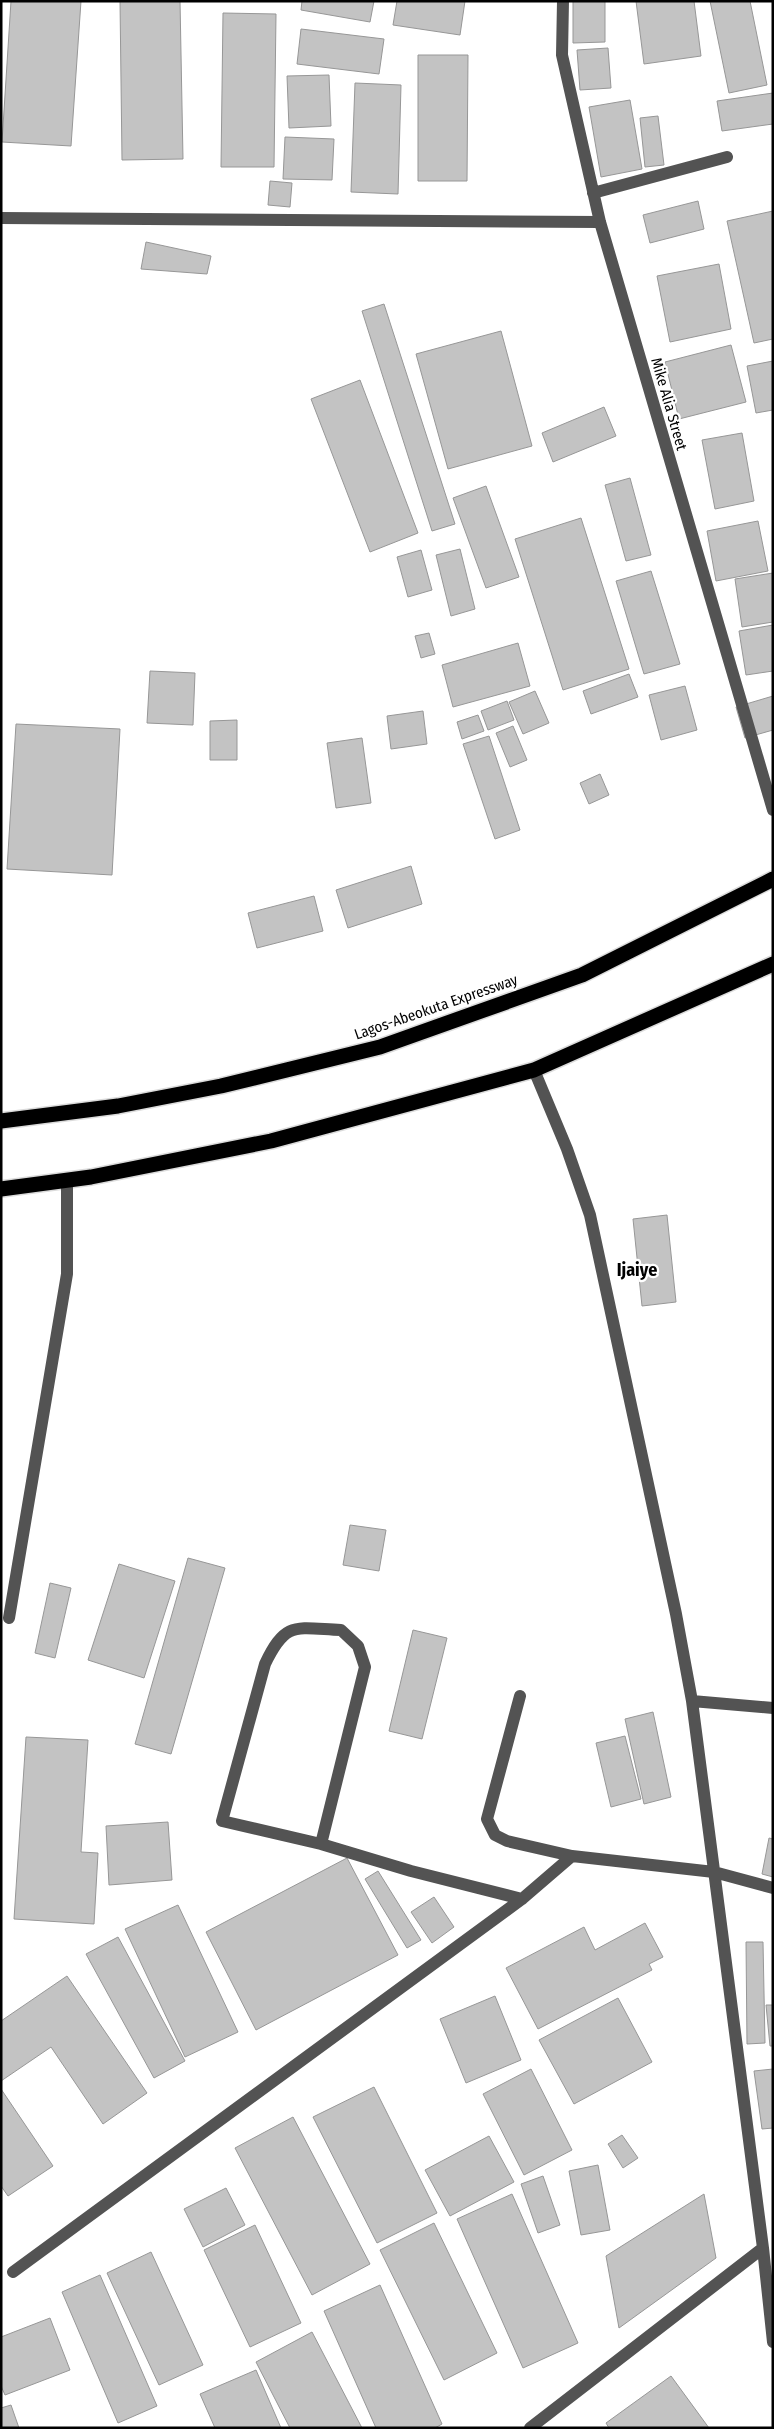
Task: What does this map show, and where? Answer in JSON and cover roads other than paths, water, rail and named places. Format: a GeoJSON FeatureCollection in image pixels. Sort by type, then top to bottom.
{"type":"FeatureCollection","features":[{"type":"Feature","properties":{"kind":"highway","name":"Lagos-Abeokuta Expressway"},"geometry":{"type":"LineString","coordinates":[[1,1121],[127,1104],[221,1086],[380,1047],[582,975],[773,879]]}},
{"type":"Feature","properties":{"kind":"highway"},"geometry":{"type":"LineString","coordinates":[[1,1189],[67,1180],[271,1141],[534,1070],[773,964]]}},
{"type":"Feature","properties":{"kind":"street","name":"Mike Alia Street"},"geometry":{"type":"LineString","coordinates":[[563,1],[562,55],[600,222],[773,810]]}},
{"type":"Feature","properties":{"kind":"street"},"geometry":{"type":"LineString","coordinates":[[593,193],[727,157]]}},
{"type":"Feature","properties":{"kind":"street"},"geometry":{"type":"LineString","coordinates":[[1,218],[600,222]]}},
{"type":"Feature","properties":{"kind":"street"},"geometry":{"type":"LineString","coordinates":[[534,1070],[567,1149],[590,1215],[674,1604],[692,1701],[763,2248],[773,2342]]}},
{"type":"Feature","properties":{"kind":"street"},"geometry":{"type":"LineString","coordinates":[[9,1618],[68,1274],[67,1180]]}},
{"type":"Feature","properties":{"kind":"street"},"geometry":{"type":"LineString","coordinates":[[321,1844],[365,1667],[358,1646],[341,1630],[294,1628],[276,1642],[265,1664],[222,1821],[321,1844],[411,1871],[522,1899]]}},
{"type":"Feature","properties":{"kind":"street"},"geometry":{"type":"LineString","coordinates":[[520,1696],[487,1819],[495,1835],[507,1841],[572,1856],[714,1872],[773,1888]]}},
{"type":"Feature","properties":{"kind":"street"},"geometry":{"type":"LineString","coordinates":[[692,1701],[773,1708]]}},
{"type":"Feature","properties":{"kind":"street"},"geometry":{"type":"LineString","coordinates":[[12,2272],[522,1899],[572,1856]]}},
{"type":"Feature","properties":{"kind":"street"},"geometry":{"type":"LineString","coordinates":[[530,2428],[763,2248]]}},
{"type":"Feature","properties":{"kind":"district","name":"Ijaiye"},"geometry":{"type":"Point","coordinates":[637,1270]}}]}
